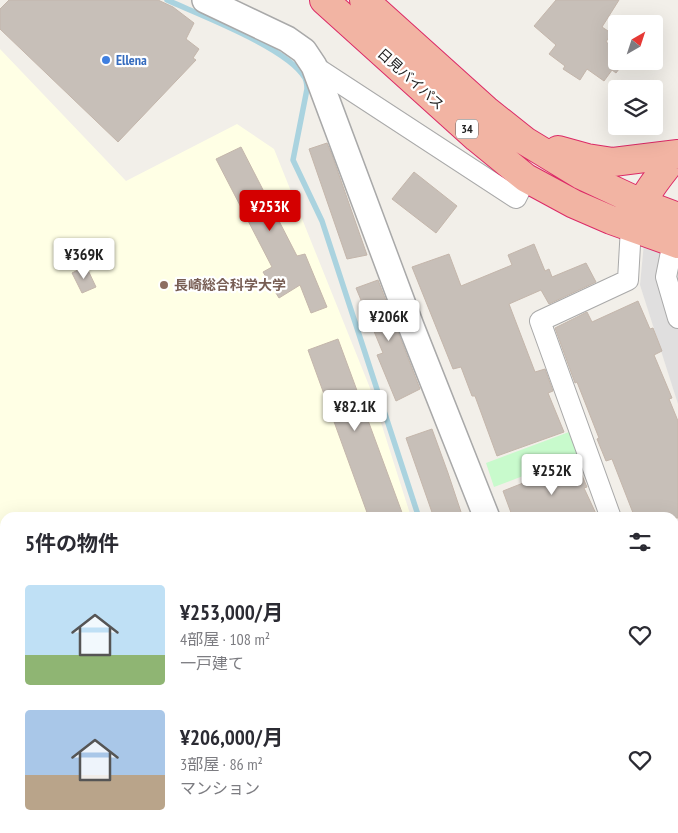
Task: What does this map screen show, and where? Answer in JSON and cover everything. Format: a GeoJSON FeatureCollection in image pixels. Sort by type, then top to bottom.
{"type":"FeatureCollection","features":[{"type":"Feature","properties":{"kind":"highway","name":"日見バイパス"},"geometry":{"type":"LineString","coordinates":[[324,0],[477,138],[526,178],[574,204],[636,215]]}},
{"type":"Feature","properties":{"kind":"highway","name":"日見バイパス"},"geometry":{"type":"LineString","coordinates":[[364,0],[486,110],[525,141],[581,174],[636,215]]}},
{"type":"Feature","properties":{"kind":"highway","name":"34"},"geometry":{"type":"LineString","coordinates":[[525,141],[587,158],[613,162],[677,154]]}},
{"type":"Feature","properties":{"kind":"highway","name":"34"},"geometry":{"type":"LineString","coordinates":[[636,215],[652,184],[677,154]]}},
{"type":"Feature","properties":{"kind":"highway"},"geometry":{"type":"LineString","coordinates":[[636,215],[676,234]]}},
{"type":"Feature","properties":{"kind":"street"},"geometry":{"type":"LineString","coordinates":[[205,0],[287,40],[304,51],[314,66],[411,326],[485,512]]}},
{"type":"Feature","properties":{"kind":"street"},"geometry":{"type":"LineString","coordinates":[[314,66],[516,198],[526,178]]}},
{"type":"Feature","properties":{"kind":"street"},"geometry":{"type":"LineString","coordinates":[[609,512],[540,321],[628,280],[636,215]]}},
{"type":"Feature","properties":{"kind":"street"},"geometry":{"type":"LineString","coordinates":[[676,234],[666,277],[678,318]]}},
{"type":"Feature","properties":{"kind":"shaded area","name":"長崎総合科学大学"},"geometry":{"type":"Polygon","coordinates":[[[0,49],[126,181],[237,124],[274,149],[370,388],[409,512],[0,512],[0,49]]]}},
{"type":"Feature","properties":{"kind":"shaded area"},"geometry":{"type":"Polygon","coordinates":[[[644,243],[678,254],[678,404],[640,285],[644,243]]]}},
{"type":"Feature","properties":{"kind":"green space"},"geometry":{"type":"Polygon","coordinates":[[[569,432],[578,455],[494,487],[486,463],[569,432]]]}},
{"type":"Feature","properties":{"kind":"building"},"geometry":{"type":"Polygon","coordinates":[[[9,0],[158,0],[173,7],[194,23],[186,39],[199,49],[193,58],[196,60],[118,142],[0,29],[0,9],[9,0]]]}},
{"type":"Feature","properties":{"kind":"building"},"geometry":{"type":"Polygon","coordinates":[[[556,0],[619,0],[602,27],[608,31],[606,42],[608,43],[608,70],[612,70],[604,81],[587,69],[580,80],[563,69],[565,66],[549,54],[556,45],[534,26],[556,0]]]}},
{"type":"Feature","properties":{"kind":"building"},"geometry":{"type":"Polygon","coordinates":[[[327,143],[367,255],[347,259],[309,149],[327,143]]]}},
{"type":"Feature","properties":{"kind":"building"},"geometry":{"type":"Polygon","coordinates":[[[241,147],[297,256],[305,254],[327,307],[311,313],[300,285],[279,298],[263,272],[272,267],[216,159],[241,147]]]}},
{"type":"Feature","properties":{"kind":"building"},"geometry":{"type":"Polygon","coordinates":[[[414,172],[457,206],[436,233],[392,199],[414,172]]]}},
{"type":"Feature","properties":{"kind":"building"},"geometry":{"type":"Polygon","coordinates":[[[534,244],[545,271],[549,269],[552,277],[586,263],[596,282],[549,304],[541,290],[509,304],[535,372],[545,369],[553,391],[548,393],[564,432],[497,456],[475,396],[472,396],[461,367],[453,369],[412,267],[449,254],[461,286],[512,265],[508,255],[534,244]]]}},
{"type":"Feature","properties":{"kind":"building"},"geometry":{"type":"Polygon","coordinates":[[[86,266],[96,287],[82,293],[72,273],[86,266]]]}},
{"type":"Feature","properties":{"kind":"building"},"geometry":{"type":"Polygon","coordinates":[[[378,280],[420,389],[396,401],[377,355],[383,353],[356,288],[378,280]]]}},
{"type":"Feature","properties":{"kind":"building"},"geometry":{"type":"Polygon","coordinates":[[[638,301],[650,329],[653,328],[662,351],[654,355],[672,398],[669,399],[678,421],[678,512],[633,512],[612,459],[606,461],[597,439],[599,438],[577,382],[575,383],[555,328],[587,312],[592,322],[638,301]]]}},
{"type":"Feature","properties":{"kind":"building"},"geometry":{"type":"Polygon","coordinates":[[[338,339],[402,512],[367,512],[308,350],[338,339]]]}},
{"type":"Feature","properties":{"kind":"building"},"geometry":{"type":"Polygon","coordinates":[[[432,429],[461,512],[432,512],[406,438],[432,429]]]}},
{"type":"Feature","properties":{"kind":"building"},"geometry":{"type":"Polygon","coordinates":[[[576,462],[587,487],[584,488],[595,512],[511,512],[503,491],[576,462]]]}},
{"type":"Feature","properties":{"kind":"waterway"},"geometry":{"type":"LineString","coordinates":[[167,0],[221,23],[263,44],[296,67],[307,82],[293,160],[322,221],[417,512]]}},
{"type":"Feature","properties":{"kind":"place","name":"Ellena"},"geometry":{"type":"Point","coordinates":[106,60]}},
{"type":"Feature","properties":{"kind":"place","name":"長崎総合科学大学"},"geometry":{"type":"Point","coordinates":[164,285]}}]}
